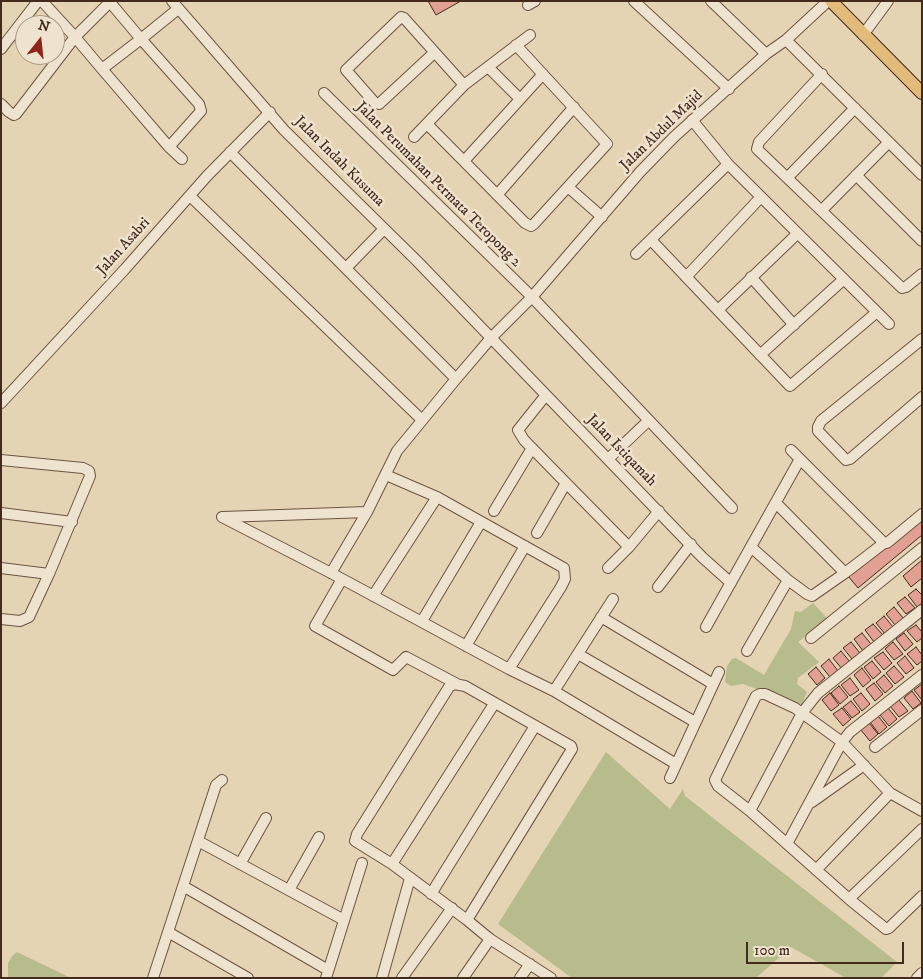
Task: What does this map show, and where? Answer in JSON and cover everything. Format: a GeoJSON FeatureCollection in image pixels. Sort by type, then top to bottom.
{"type":"FeatureCollection","features":[{"type":"Feature","properties":{"kind":"main road"},"geometry":{"type":"LineString","coordinates":[[829,1],[922,92]]}},
{"type":"Feature","properties":{"kind":"street"},"geometry":{"type":"LineString","coordinates":[[1,48],[38,1]]}},
{"type":"Feature","properties":{"kind":"street"},"geometry":{"type":"LineString","coordinates":[[42,1],[169,147],[182,159]]}},
{"type":"Feature","properties":{"kind":"street"},"geometry":{"type":"LineString","coordinates":[[634,1],[729,89]]}},
{"type":"Feature","properties":{"kind":"street"},"geometry":{"type":"LineString","coordinates":[[711,1],[766,54]]}},
{"type":"Feature","properties":{"kind":"street","name":"Jalan Abdul Majid"},"geometry":{"type":"LineString","coordinates":[[331,573],[367,512],[397,451],[491,338],[532,297],[640,172],[692,120],[829,1]]}},
{"type":"Feature","properties":{"kind":"street"},"geometry":{"type":"LineString","coordinates":[[863,35],[888,1]]}},
{"type":"Feature","properties":{"kind":"street"},"geometry":{"type":"LineString","coordinates":[[1,104],[9,112],[14,115],[16,114],[75,37],[109,2],[201,108],[198,115],[169,147]]}},
{"type":"Feature","properties":{"kind":"street"},"geometry":{"type":"LineString","coordinates":[[102,69],[141,39],[175,5]]}},
{"type":"Feature","properties":{"kind":"street","name":"Jalan Indah Kusuma"},"geometry":{"type":"LineString","coordinates":[[175,5],[284,130],[491,338]]}},
{"type":"Feature","properties":{"kind":"street"},"geometry":{"type":"LineString","coordinates":[[434,53],[378,104],[346,70],[401,17],[404,18],[464,85]]}},
{"type":"Feature","properties":{"kind":"street"},"geometry":{"type":"LineString","coordinates":[[414,137],[464,85],[530,35]]}},
{"type":"Feature","properties":{"kind":"street"},"geometry":{"type":"LineString","coordinates":[[786,40],[922,175]]}},
{"type":"Feature","properties":{"kind":"street"},"geometry":{"type":"LineString","coordinates":[[427,124],[527,225],[531,226],[607,144],[516,45]]}},
{"type":"Feature","properties":{"kind":"street"},"geometry":{"type":"LineString","coordinates":[[488,67],[520,99]]}},
{"type":"Feature","properties":{"kind":"street"},"geometry":{"type":"LineString","coordinates":[[464,161],[542,74]]}},
{"type":"Feature","properties":{"kind":"street"},"geometry":{"type":"LineString","coordinates":[[822,74],[757,144],[757,149],[902,288],[922,274]]}},
{"type":"Feature","properties":{"kind":"street","name":"Jalan Perumahan Permata Teropong 2"},"geometry":{"type":"LineString","coordinates":[[324,93],[532,297],[732,508]]}},
{"type":"Feature","properties":{"kind":"street"},"geometry":{"type":"LineString","coordinates":[[497,194],[574,108]]}},
{"type":"Feature","properties":{"kind":"street"},"geometry":{"type":"LineString","coordinates":[[788,177],[855,108]]}},
{"type":"Feature","properties":{"kind":"street","name":"Jalan Asabri"},"geometry":{"type":"LineString","coordinates":[[1,403],[230,152],[270,112]]}},
{"type":"Feature","properties":{"kind":"street"},"geometry":{"type":"LineString","coordinates":[[692,120],[728,164],[889,324]]}},
{"type":"Feature","properties":{"kind":"street"},"geometry":{"type":"LineString","coordinates":[[822,210],[889,142]]}},
{"type":"Feature","properties":{"kind":"street"},"geometry":{"type":"LineString","coordinates":[[230,152],[456,379]]}},
{"type":"Feature","properties":{"kind":"street"},"geometry":{"type":"LineString","coordinates":[[636,254],[728,164]]}},
{"type":"Feature","properties":{"kind":"street"},"geometry":{"type":"LineString","coordinates":[[856,175],[922,241]]}},
{"type":"Feature","properties":{"kind":"street"},"geometry":{"type":"LineString","coordinates":[[568,187],[602,217]]}},
{"type":"Feature","properties":{"kind":"street"},"geometry":{"type":"LineString","coordinates":[[190,196],[422,420]]}},
{"type":"Feature","properties":{"kind":"street"},"geometry":{"type":"LineString","coordinates":[[686,277],[761,197]]}},
{"type":"Feature","properties":{"kind":"street"},"geometry":{"type":"LineString","coordinates":[[346,268],[384,229]]}},
{"type":"Feature","properties":{"kind":"street"},"geometry":{"type":"LineString","coordinates":[[718,310],[797,234]]}},
{"type":"Feature","properties":{"kind":"street"},"geometry":{"type":"LineString","coordinates":[[651,240],[790,386],[793,386],[877,312]]}},
{"type":"Feature","properties":{"kind":"street"},"geometry":{"type":"LineString","coordinates":[[751,277],[794,325]]}},
{"type":"Feature","properties":{"kind":"street"},"geometry":{"type":"LineString","coordinates":[[760,355],[844,279]]}},
{"type":"Feature","properties":{"kind":"street","name":"Jalan Istiqamah"},"geometry":{"type":"LineString","coordinates":[[491,338],[731,583]]}},
{"type":"Feature","properties":{"kind":"street"},"geometry":{"type":"LineString","coordinates":[[922,339],[821,421],[818,431],[846,460],[922,397]]}},
{"type":"Feature","properties":{"kind":"street"},"geometry":{"type":"LineString","coordinates":[[546,395],[518,430],[520,435],[628,547]]}},
{"type":"Feature","properties":{"kind":"street"},"geometry":{"type":"LineString","coordinates":[[608,459],[648,421]]}},
{"type":"Feature","properties":{"kind":"street"},"geometry":{"type":"LineString","coordinates":[[494,511],[532,448]]}},
{"type":"Feature","properties":{"kind":"street"},"geometry":{"type":"LineString","coordinates":[[791,450],[884,543]]}},
{"type":"Feature","properties":{"kind":"street"},"geometry":{"type":"LineString","coordinates":[[706,627],[800,459]]}},
{"type":"Feature","properties":{"kind":"street"},"geometry":{"type":"LineString","coordinates":[[1,460],[83,468],[89,471],[90,476],[72,522],[29,617],[20,621],[1,619]]}},
{"type":"Feature","properties":{"kind":"street"},"geometry":{"type":"LineString","coordinates":[[386,475],[437,497],[564,568],[565,579],[509,669]]}},
{"type":"Feature","properties":{"kind":"street"},"geometry":{"type":"LineString","coordinates":[[537,532],[566,483]]}},
{"type":"Feature","properties":{"kind":"street"},"geometry":{"type":"LineString","coordinates":[[373,596],[437,497]]}},
{"type":"Feature","properties":{"kind":"street"},"geometry":{"type":"LineString","coordinates":[[776,504],[845,573]]}},
{"type":"Feature","properties":{"kind":"street"},"geometry":{"type":"LineString","coordinates":[[608,568],[659,511]]}},
{"type":"Feature","properties":{"kind":"street"},"geometry":{"type":"LineString","coordinates":[[367,512],[222,517],[554,691],[676,764]]}},
{"type":"Feature","properties":{"kind":"street"},"geometry":{"type":"LineString","coordinates":[[1,513],[72,522]]}},
{"type":"Feature","properties":{"kind":"street"},"geometry":{"type":"LineString","coordinates":[[751,547],[788,580],[806,594],[812,596],[884,543],[887,543],[922,514]]}},
{"type":"Feature","properties":{"kind":"street"},"geometry":{"type":"LineString","coordinates":[[422,621],[481,522]]}},
{"type":"Feature","properties":{"kind":"street"},"geometry":{"type":"LineString","coordinates":[[658,587],[691,544]]}},
{"type":"Feature","properties":{"kind":"street"},"geometry":{"type":"LineString","coordinates":[[466,646],[525,546]]}},
{"type":"Feature","properties":{"kind":"street"},"geometry":{"type":"LineString","coordinates":[[811,638],[922,548]]}},
{"type":"Feature","properties":{"kind":"street"},"geometry":{"type":"LineString","coordinates":[[1,568],[49,574]]}},
{"type":"Feature","properties":{"kind":"street"},"geometry":{"type":"LineString","coordinates":[[342,579],[315,626],[393,670],[406,657],[456,684],[464,686],[571,746],[572,753],[467,920]]}},
{"type":"Feature","properties":{"kind":"street"},"geometry":{"type":"LineString","coordinates":[[747,651],[788,580]]}},
{"type":"Feature","properties":{"kind":"street"},"geometry":{"type":"LineString","coordinates":[[554,691],[613,599]]}},
{"type":"Feature","properties":{"kind":"street"},"geometry":{"type":"LineString","coordinates":[[750,811],[802,712],[818,693],[922,610]]}},
{"type":"Feature","properties":{"kind":"street"},"geometry":{"type":"LineString","coordinates":[[601,617],[713,684]]}},
{"type":"Feature","properties":{"kind":"street"},"geometry":{"type":"LineString","coordinates":[[578,654],[695,722]]}},
{"type":"Feature","properties":{"kind":"street"},"geometry":{"type":"LineString","coordinates":[[670,778],[719,672]]}},
{"type":"Feature","properties":{"kind":"street"},"geometry":{"type":"LineString","coordinates":[[787,844],[842,742],[850,732],[922,675]]}},
{"type":"Feature","properties":{"kind":"street"},"geometry":{"type":"LineString","coordinates":[[456,684],[448,687],[357,834],[355,841],[392,864],[452,908],[490,939],[551,978]]}},
{"type":"Feature","properties":{"kind":"street"},"geometry":{"type":"LineString","coordinates":[[922,811],[890,793],[842,742],[802,712],[770,695],[760,694],[756,696],[715,780],[718,786],[750,811],[849,899],[887,928],[922,896]]}},
{"type":"Feature","properties":{"kind":"street"},"geometry":{"type":"LineString","coordinates":[[392,864],[494,704]]}},
{"type":"Feature","properties":{"kind":"street"},"geometry":{"type":"LineString","coordinates":[[875,748],[922,710]]}},
{"type":"Feature","properties":{"kind":"street"},"geometry":{"type":"LineString","coordinates":[[431,894],[534,726]]}},
{"type":"Feature","properties":{"kind":"street"},"geometry":{"type":"LineString","coordinates":[[809,804],[864,765]]}},
{"type":"Feature","properties":{"kind":"street"},"geometry":{"type":"LineString","coordinates":[[153,978],[216,785],[222,780]]}},
{"type":"Feature","properties":{"kind":"street"},"geometry":{"type":"LineString","coordinates":[[816,870],[890,793]]}},
{"type":"Feature","properties":{"kind":"street"},"geometry":{"type":"LineString","coordinates":[[240,864],[266,818]]}},
{"type":"Feature","properties":{"kind":"street"},"geometry":{"type":"LineString","coordinates":[[849,899],[922,829]]}},
{"type":"Feature","properties":{"kind":"street"},"geometry":{"type":"LineString","coordinates":[[289,890],[319,837]]}},
{"type":"Feature","properties":{"kind":"street"},"geometry":{"type":"LineString","coordinates":[[198,841],[344,920]]}},
{"type":"Feature","properties":{"kind":"street"},"geometry":{"type":"LineString","coordinates":[[183,886],[327,974],[362,864]]}},
{"type":"Feature","properties":{"kind":"street"},"geometry":{"type":"LineString","coordinates":[[382,978],[410,878]]}},
{"type":"Feature","properties":{"kind":"street"},"geometry":{"type":"LineString","coordinates":[[402,978],[452,908]]}},
{"type":"Feature","properties":{"kind":"street"},"geometry":{"type":"LineString","coordinates":[[168,932],[248,978]]}},
{"type":"Feature","properties":{"kind":"street"},"geometry":{"type":"LineString","coordinates":[[463,978],[490,939]]}},
{"type":"Feature","properties":{"kind":"street"},"geometry":{"type":"LineString","coordinates":[[520,978],[530,964]]}},
{"type":"Feature","properties":{"kind":"street"},"geometry":{"type":"LineString","coordinates":[[918,978],[922,973]]}},
{"type":"Feature","properties":{"kind":"green space"},"geometry":{"type":"Polygon","coordinates":[[[813,603],[826,617],[826,620],[798,642],[819,662],[798,678],[797,684],[807,692],[801,706],[766,691],[743,684],[731,686],[725,682],[727,666],[732,659],[736,658],[764,675],[791,629],[795,611],[801,612],[813,603]]]}},
{"type":"Feature","properties":{"kind":"green space"},"geometry":{"type":"Polygon","coordinates":[[[606,752],[670,809],[683,789],[685,796],[897,962],[881,978],[846,978],[791,947],[756,978],[572,978],[498,924],[606,752]]]}},
{"type":"Feature","properties":{"kind":"green space"},"geometry":{"type":"Polygon","coordinates":[[[17,952],[71,978],[8,978],[8,963],[17,952]]]}},
{"type":"Feature","properties":{"kind":"building"},"geometry":{"type":"Polygon","coordinates":[[[428,1],[461,1],[436,15],[428,1]]]}},
{"type":"Feature","properties":{"kind":"building"},"geometry":{"type":"Polygon","coordinates":[[[922,516],[922,535],[858,588],[848,576],[922,516]]]}},
{"type":"Feature","properties":{"kind":"building"},"geometry":{"type":"Polygon","coordinates":[[[922,560],[922,578],[911,587],[903,576],[922,560]]]}},
{"type":"Feature","properties":{"kind":"building"},"geometry":{"type":"Polygon","coordinates":[[[916,589],[922,595],[922,603],[917,607],[908,595],[916,589]]]}},
{"type":"Feature","properties":{"kind":"building"},"geometry":{"type":"Polygon","coordinates":[[[905,597],[915,608],[906,614],[897,603],[905,597]]]}},
{"type":"Feature","properties":{"kind":"building"},"geometry":{"type":"Polygon","coordinates":[[[894,607],[904,619],[895,625],[886,614],[894,607]]]}},
{"type":"Feature","properties":{"kind":"building"},"geometry":{"type":"Polygon","coordinates":[[[884,616],[893,627],[885,634],[876,623],[884,616]]]}},
{"type":"Feature","properties":{"kind":"building"},"geometry":{"type":"Polygon","coordinates":[[[873,624],[883,635],[874,642],[865,630],[873,624]]]}},
{"type":"Feature","properties":{"kind":"building"},"geometry":{"type":"Polygon","coordinates":[[[916,625],[922,632],[922,638],[917,642],[907,631],[916,625]]]}},
{"type":"Feature","properties":{"kind":"building"},"geometry":{"type":"Polygon","coordinates":[[[862,633],[871,644],[863,651],[854,639],[862,633]]]}},
{"type":"Feature","properties":{"kind":"building"},"geometry":{"type":"Polygon","coordinates":[[[904,633],[913,644],[905,651],[896,639],[904,633]]]}},
{"type":"Feature","properties":{"kind":"building"},"geometry":{"type":"Polygon","coordinates":[[[851,642],[860,653],[852,659],[843,648],[851,642]]]}},
{"type":"Feature","properties":{"kind":"building"},"geometry":{"type":"Polygon","coordinates":[[[893,642],[903,654],[894,660],[885,649],[893,642]]]}},
{"type":"Feature","properties":{"kind":"building"},"geometry":{"type":"Polygon","coordinates":[[[916,647],[922,655],[922,661],[917,665],[907,654],[916,647]]]}},
{"type":"Feature","properties":{"kind":"building"},"geometry":{"type":"Polygon","coordinates":[[[841,651],[850,662],[842,669],[833,658],[841,651]]]}},
{"type":"Feature","properties":{"kind":"building"},"geometry":{"type":"Polygon","coordinates":[[[883,652],[892,663],[884,670],[874,658],[883,652]]]}},
{"type":"Feature","properties":{"kind":"building"},"geometry":{"type":"Polygon","coordinates":[[[905,656],[914,668],[906,674],[897,663],[905,656]]]}},
{"type":"Feature","properties":{"kind":"building"},"geometry":{"type":"Polygon","coordinates":[[[829,659],[838,671],[830,677],[821,666],[829,659]]]}},
{"type":"Feature","properties":{"kind":"building"},"geometry":{"type":"Polygon","coordinates":[[[872,661],[881,672],[873,679],[864,667],[872,661]]]}},
{"type":"Feature","properties":{"kind":"building"},"geometry":{"type":"Polygon","coordinates":[[[894,666],[904,677],[895,684],[886,673],[894,666]]]}},
{"type":"Feature","properties":{"kind":"building"},"geometry":{"type":"Polygon","coordinates":[[[816,667],[825,678],[817,685],[808,674],[816,667]]]}},
{"type":"Feature","properties":{"kind":"building"},"geometry":{"type":"Polygon","coordinates":[[[862,668],[871,680],[863,687],[854,675],[862,668]]]}},
{"type":"Feature","properties":{"kind":"building"},"geometry":{"type":"Polygon","coordinates":[[[884,675],[893,686],[885,693],[876,682],[884,675]]]}},
{"type":"Feature","properties":{"kind":"building"},"geometry":{"type":"Polygon","coordinates":[[[850,678],[859,690],[850,696],[841,685],[850,678]]]}},
{"type":"Feature","properties":{"kind":"building"},"geometry":{"type":"Polygon","coordinates":[[[874,683],[883,694],[875,701],[866,689],[874,683]]]}},
{"type":"Feature","properties":{"kind":"building"},"geometry":{"type":"Polygon","coordinates":[[[922,684],[922,700],[914,690],[922,684]]]}},
{"type":"Feature","properties":{"kind":"building"},"geometry":{"type":"Polygon","coordinates":[[[839,686],[848,697],[840,704],[831,693],[839,686]]]}},
{"type":"Feature","properties":{"kind":"building"},"geometry":{"type":"Polygon","coordinates":[[[912,691],[921,703],[913,709],[904,698],[912,691]]]}},
{"type":"Feature","properties":{"kind":"building"},"geometry":{"type":"Polygon","coordinates":[[[830,693],[839,705],[831,711],[822,700],[830,693]]]}},
{"type":"Feature","properties":{"kind":"building"},"geometry":{"type":"Polygon","coordinates":[[[861,693],[870,704],[862,711],[853,699],[861,693]]]}},
{"type":"Feature","properties":{"kind":"building"},"geometry":{"type":"Polygon","coordinates":[[[898,699],[908,711],[899,717],[890,706],[898,699]]]}},
{"type":"Feature","properties":{"kind":"building"},"geometry":{"type":"Polygon","coordinates":[[[851,701],[860,712],[852,718],[843,707],[851,701]]]}},
{"type":"Feature","properties":{"kind":"building"},"geometry":{"type":"Polygon","coordinates":[[[842,708],[851,719],[843,726],[833,714],[842,708]]]}},
{"type":"Feature","properties":{"kind":"building"},"geometry":{"type":"Polygon","coordinates":[[[888,708],[897,719],[889,726],[880,715],[888,708]]]}},
{"type":"Feature","properties":{"kind":"building"},"geometry":{"type":"Polygon","coordinates":[[[878,716],[887,727],[879,734],[870,722],[878,716]]]}},
{"type":"Feature","properties":{"kind":"building"},"geometry":{"type":"Polygon","coordinates":[[[869,723],[878,734],[870,741],[860,729],[869,723]]]}}]}
